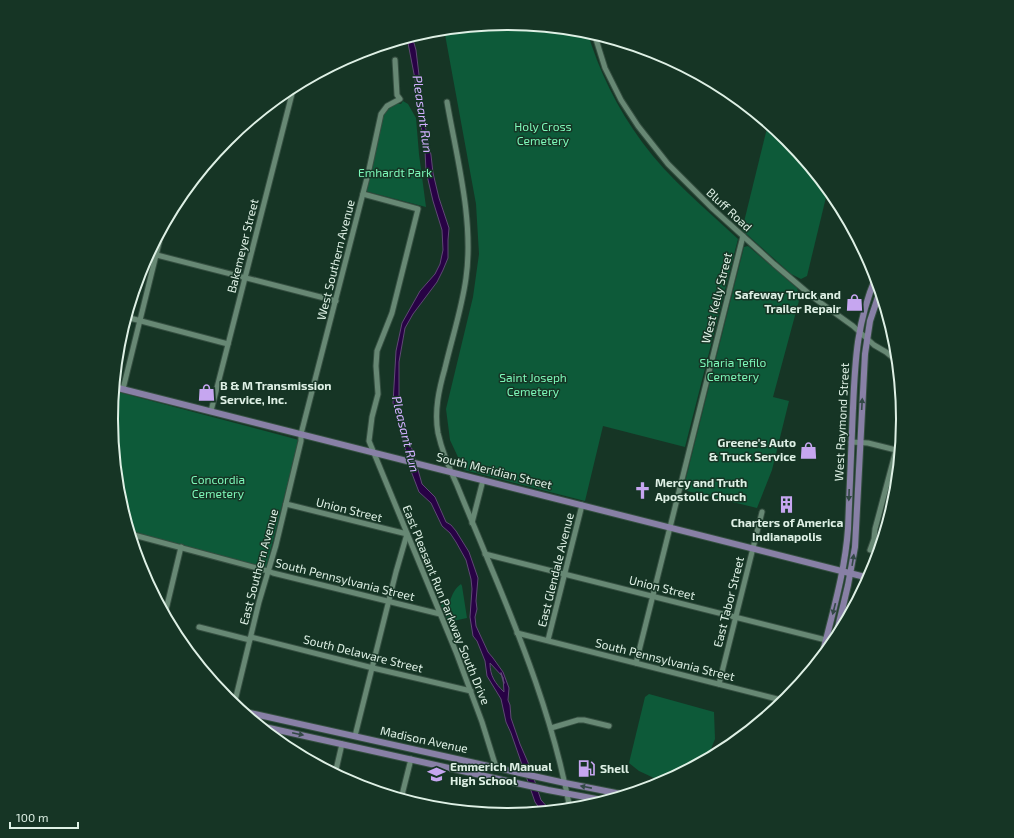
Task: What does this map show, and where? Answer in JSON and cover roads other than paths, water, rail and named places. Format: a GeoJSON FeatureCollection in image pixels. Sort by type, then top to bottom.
{"type":"FeatureCollection","features":[{"type":"Feature","properties":{"kind":"main road","name":"West Raymond Street"},"geometry":{"type":"LineString","coordinates":[[826,640],[842,571],[847,533],[854,374],[859,330],[872,287]]}},
{"type":"Feature","properties":{"kind":"main road","name":"West Raymond Street"},"geometry":{"type":"LineString","coordinates":[[839,622],[851,573],[856,529],[863,376],[867,338],[872,312],[877,299]]}},
{"type":"Feature","properties":{"kind":"main road","name":"South Meridian Street"},"geometry":{"type":"LineString","coordinates":[[119,388],[862,576]]}},
{"type":"Feature","properties":{"kind":"main road","name":"Madison Avenue"},"geometry":{"type":"LineString","coordinates":[[254,714],[514,772],[615,793]]}},
{"type":"Feature","properties":{"kind":"main road","name":"Madison Avenue"},"geometry":{"type":"LineString","coordinates":[[270,728],[548,790],[567,792],[594,798]]}},
{"type":"Feature","properties":{"kind":"street","name":"Bluff Road"},"geometry":{"type":"LineString","coordinates":[[596,40],[605,68],[615,90],[638,126],[664,159],[693,190],[743,236],[803,288],[859,330],[874,345],[891,356]]}},
{"type":"Feature","properties":{"kind":"street","name":"West Southern Avenue"},"geometry":{"type":"LineString","coordinates":[[301,434],[363,194],[381,114],[387,106],[400,99],[397,95],[395,60]]}},
{"type":"Feature","properties":{"kind":"street","name":"Bakemeyer Street"},"geometry":{"type":"LineString","coordinates":[[211,411],[292,96]]}},
{"type":"Feature","properties":{"kind":"street"},"geometry":{"type":"LineString","coordinates":[[447,102],[466,208],[469,248],[465,284],[439,390],[436,420],[440,443],[536,680],[551,728],[569,803]]}},
{"type":"Feature","properties":{"kind":"street","name":"East Pleasant Run Parkway South Drive"},"geometry":{"type":"LineString","coordinates":[[363,194],[418,209],[392,313],[377,351],[376,364],[378,394],[369,438],[373,452],[471,691],[485,730],[496,768]]}},
{"type":"Feature","properties":{"kind":"street","name":"West Kelly Street"},"geometry":{"type":"LineString","coordinates":[[636,663],[743,236]]}},
{"type":"Feature","properties":{"kind":"street"},"geometry":{"type":"LineString","coordinates":[[123,389],[141,321],[158,247]]}},
{"type":"Feature","properties":{"kind":"street"},"geometry":{"type":"LineString","coordinates":[[156,255],[336,301]]}},
{"type":"Feature","properties":{"kind":"street"},"geometry":{"type":"LineString","coordinates":[[131,318],[228,344]]}},
{"type":"Feature","properties":{"kind":"street","name":"East Southern Avenue"},"geometry":{"type":"LineString","coordinates":[[236,697],[268,571],[276,546],[301,434]]}},
{"type":"Feature","properties":{"kind":"street"},"geometry":{"type":"LineString","coordinates":[[851,442],[874,444],[895,450]]}},
{"type":"Feature","properties":{"kind":"street"},"geometry":{"type":"LineString","coordinates":[[870,550],[894,458]]}},
{"type":"Feature","properties":{"kind":"street"},"geometry":{"type":"LineString","coordinates":[[472,523],[483,480]]}},
{"type":"Feature","properties":{"kind":"street","name":"Union Street"},"geometry":{"type":"LineString","coordinates":[[286,504],[407,534]]}},
{"type":"Feature","properties":{"kind":"street","name":"East Glendale Avenue"},"geometry":{"type":"LineString","coordinates":[[548,640],[582,505]]}},
{"type":"Feature","properties":{"kind":"street","name":"East Tabor Street"},"geometry":{"type":"LineString","coordinates":[[719,684],[762,512]]}},
{"type":"Feature","properties":{"kind":"street"},"geometry":{"type":"LineString","coordinates":[[355,736],[404,539],[407,534]]}},
{"type":"Feature","properties":{"kind":"street","name":"South Pennsylvania Street"},"geometry":{"type":"LineString","coordinates":[[136,536],[273,573],[440,614]]}},
{"type":"Feature","properties":{"kind":"street"},"geometry":{"type":"LineString","coordinates":[[167,607],[182,547]]}},
{"type":"Feature","properties":{"kind":"street","name":"Union Street"},"geometry":{"type":"LineString","coordinates":[[485,554],[826,640]]}},
{"type":"Feature","properties":{"kind":"street","name":"South Delaware Street"},"geometry":{"type":"LineString","coordinates":[[199,627],[251,638],[471,691]]}},
{"type":"Feature","properties":{"kind":"street","name":"South Pennsylvania Street"},"geometry":{"type":"LineString","coordinates":[[517,633],[777,699]]}},
{"type":"Feature","properties":{"kind":"street"},"geometry":{"type":"LineString","coordinates":[[551,728],[578,720],[586,720],[609,726]]}},
{"type":"Feature","properties":{"kind":"street"},"geometry":{"type":"LineString","coordinates":[[336,769],[342,744]]}},
{"type":"Feature","properties":{"kind":"street"},"geometry":{"type":"LineString","coordinates":[[402,794],[411,759]]}},
{"type":"Feature","properties":{"kind":"water","name":"Pleasant Run"},"geometry":{"type":"Polygon","coordinates":[[[413,41],[433,173],[439,198],[449,228],[448,258],[437,282],[413,314],[405,328],[399,362],[399,403],[422,484],[435,497],[446,522],[456,531],[469,552],[478,578],[476,601],[477,609],[475,617],[476,626],[488,652],[503,672],[509,688],[508,700],[511,718],[541,800],[546,806],[538,807],[535,802],[506,722],[501,699],[487,676],[485,661],[477,641],[473,636],[470,617],[472,589],[466,560],[450,533],[442,526],[431,503],[419,492],[411,471],[393,403],[396,351],[402,323],[420,291],[435,274],[440,264],[443,250],[442,230],[426,171],[425,151],[415,79],[408,43],[413,41]],[[490,663],[491,672],[494,679],[504,692],[503,677],[490,663]]]}},
{"type":"Feature","properties":{"kind":"waterway","name":"Pleasant Run"},"geometry":{"type":"LineString","coordinates":[[501,673],[504,683]]}},
{"type":"Feature","properties":{"kind":"place","name":"Safeway Truck and Trailer Repair"},"geometry":{"type":"Point","coordinates":[854,302]}},
{"type":"Feature","properties":{"kind":"place","name":"B & M Transmission Service, Inc."},"geometry":{"type":"Point","coordinates":[207,393]}},
{"type":"Feature","properties":{"kind":"place","name":"Greene's Auto & Truck Service"},"geometry":{"type":"Point","coordinates":[809,450]}},
{"type":"Feature","properties":{"kind":"place","name":"Mercy and Truth Apostolic Chuch"},"geometry":{"type":"Point","coordinates":[642,490]}},
{"type":"Feature","properties":{"kind":"place","name":"Charters of America Indianapolis"},"geometry":{"type":"Point","coordinates":[787,504]}},
{"type":"Feature","properties":{"kind":"place","name":"Shell"},"geometry":{"type":"Point","coordinates":[587,769]}},
{"type":"Feature","properties":{"kind":"place","name":"Emmerich Manual High School"},"geometry":{"type":"Point","coordinates":[437,774]}},
{"type":"Feature","properties":{"kind":"park label","name":"Holy Cross Cemetery"},"geometry":{"type":"Point","coordinates":[543,134]}},
{"type":"Feature","properties":{"kind":"park label","name":"Emhardt Park"},"geometry":{"type":"Point","coordinates":[395,173]}},
{"type":"Feature","properties":{"kind":"park label","name":"Sharia Tefilo Cemetery"},"geometry":{"type":"Point","coordinates":[733,370]}},
{"type":"Feature","properties":{"kind":"park label","name":"Saint Joseph Cemetery"},"geometry":{"type":"Point","coordinates":[533,385]}},
{"type":"Feature","properties":{"kind":"park label","name":"Concordia Cemetery"},"geometry":{"type":"Point","coordinates":[218,487]}}]}
